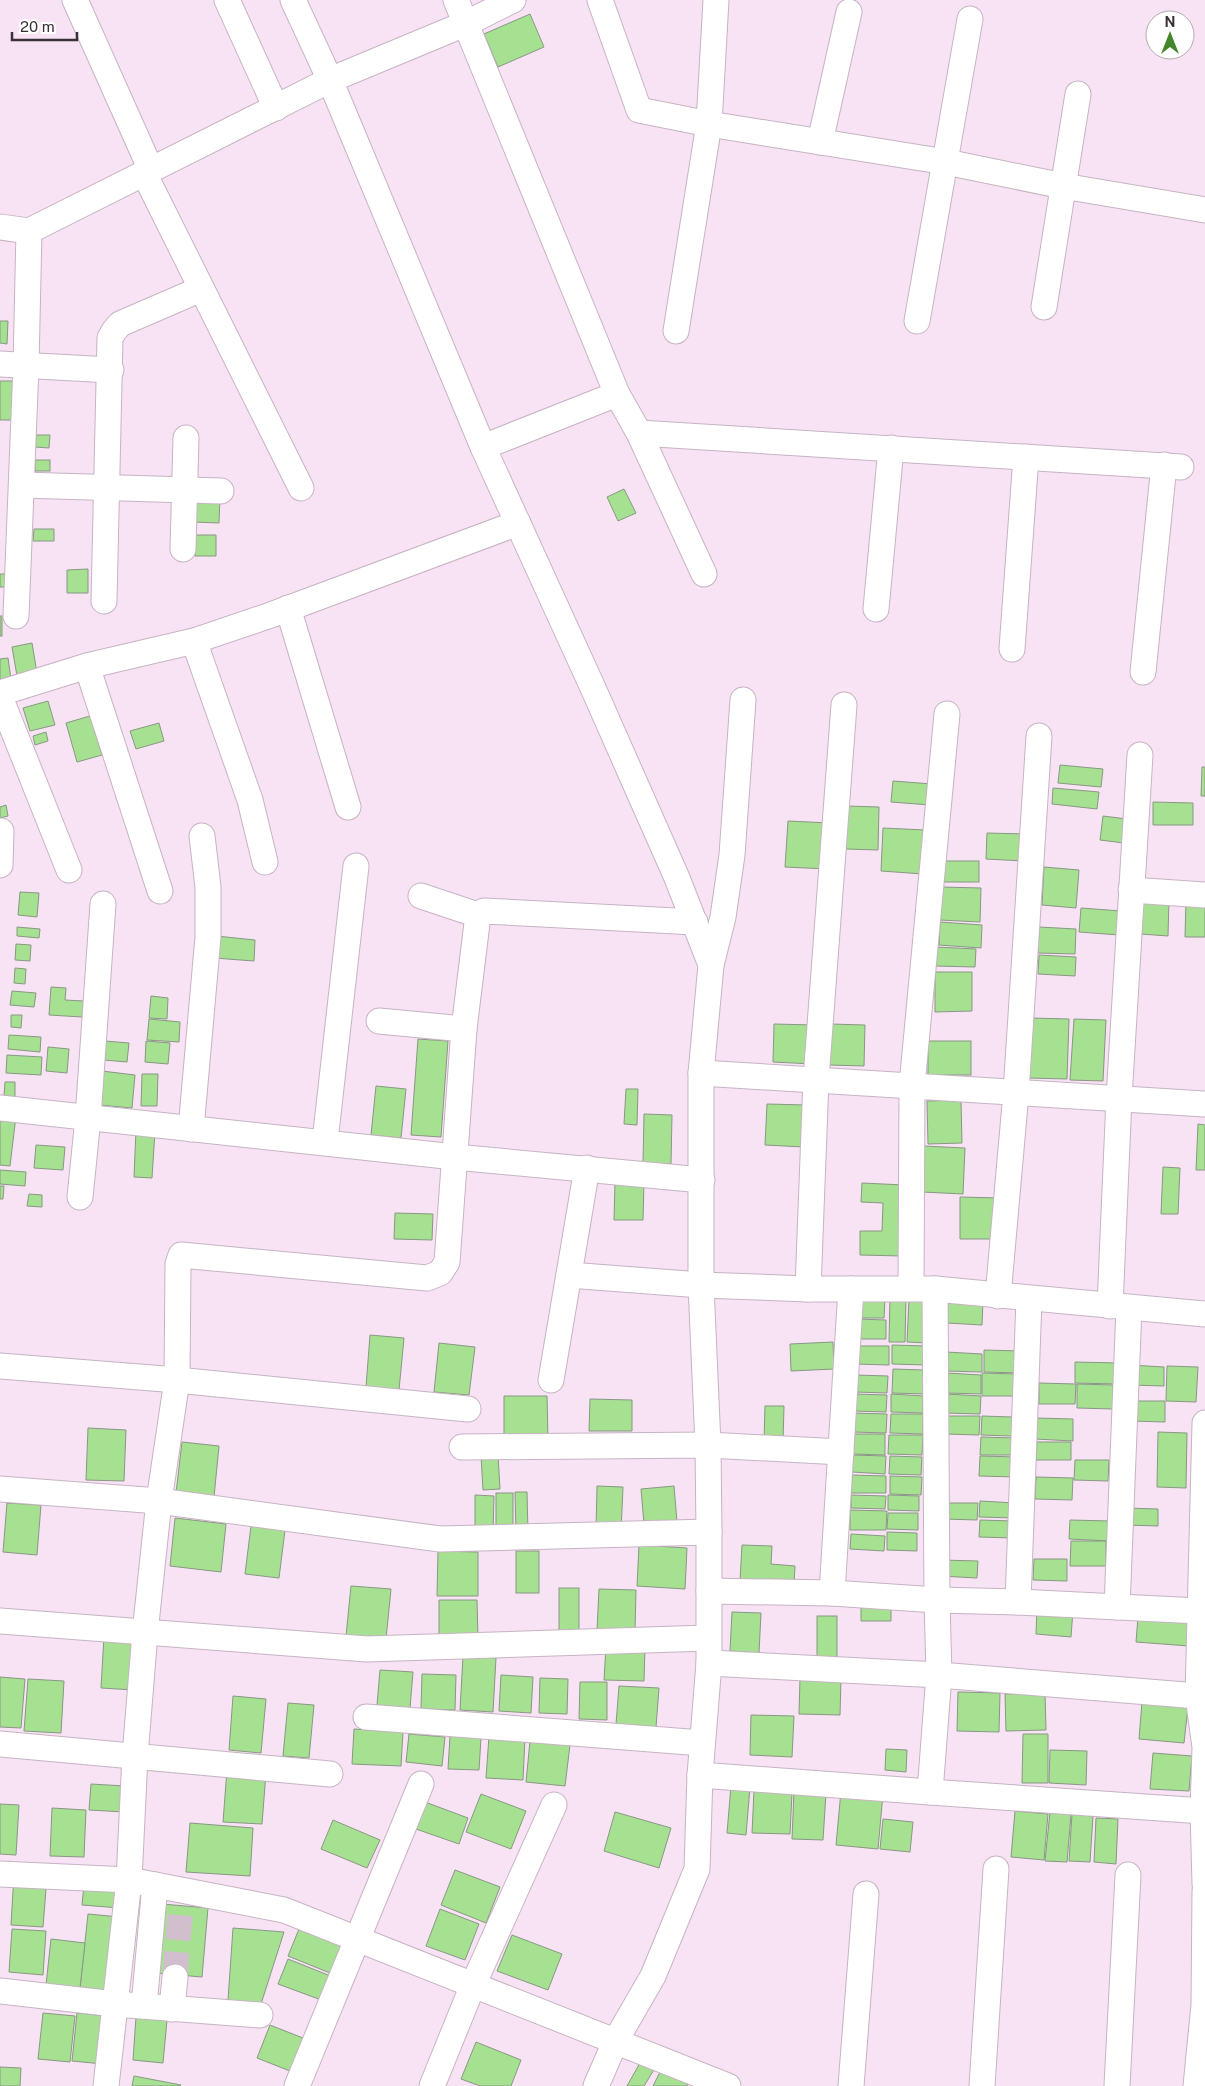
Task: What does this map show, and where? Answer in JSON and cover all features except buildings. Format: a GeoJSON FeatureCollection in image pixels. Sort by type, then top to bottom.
{"type":"FeatureCollection","features":[{"type":"Feature","properties":{"kind":"street"},"geometry":{"type":"LineString","coordinates":[[75,0],[147,171],[201,289],[301,488]]}},
{"type":"Feature","properties":{"kind":"street"},"geometry":{"type":"LineString","coordinates":[[226,0],[276,108]]}},
{"type":"Feature","properties":{"kind":"street"},"geometry":{"type":"LineString","coordinates":[[293,0],[330,80],[483,446],[594,688],[695,922],[711,965]]}},
{"type":"Feature","properties":{"kind":"street"},"geometry":{"type":"LineString","coordinates":[[456,0],[617,394],[639,433],[704,574]]}},
{"type":"Feature","properties":{"kind":"street"},"geometry":{"type":"LineString","coordinates":[[0,227],[28,231],[330,80],[466,23],[513,0]]}},
{"type":"Feature","properties":{"kind":"street"},"geometry":{"type":"LineString","coordinates":[[600,0],[639,110],[709,124],[946,162],[1063,186],[1205,210]]}},
{"type":"Feature","properties":{"kind":"street"},"geometry":{"type":"LineString","coordinates":[[676,330],[709,124],[716,0]]}},
{"type":"Feature","properties":{"kind":"street"},"geometry":{"type":"LineString","coordinates":[[820,142],[849,12]]}},
{"type":"Feature","properties":{"kind":"street"},"geometry":{"type":"LineString","coordinates":[[917,321],[970,19]]}},
{"type":"Feature","properties":{"kind":"street"},"geometry":{"type":"LineString","coordinates":[[1044,307],[1078,94]]}},
{"type":"Feature","properties":{"kind":"street"},"geometry":{"type":"LineString","coordinates":[[16,616],[26,366],[28,231]]}},
{"type":"Feature","properties":{"kind":"street"},"geometry":{"type":"LineString","coordinates":[[104,601],[111,370],[110,338],[120,324],[201,289]]}},
{"type":"Feature","properties":{"kind":"street"},"geometry":{"type":"LineString","coordinates":[[0,364],[111,370]]}},
{"type":"Feature","properties":{"kind":"street"},"geometry":{"type":"LineString","coordinates":[[483,446],[617,394]]}},
{"type":"Feature","properties":{"kind":"street"},"geometry":{"type":"LineString","coordinates":[[639,433],[1173,466],[1143,672]]}},
{"type":"Feature","properties":{"kind":"street"},"geometry":{"type":"LineString","coordinates":[[183,550],[186,438]]}},
{"type":"Feature","properties":{"kind":"street"},"geometry":{"type":"LineString","coordinates":[[876,609],[891,448]]}},
{"type":"Feature","properties":{"kind":"street"},"geometry":{"type":"LineString","coordinates":[[1012,649],[1026,457]]}},
{"type":"Feature","properties":{"kind":"street"},"geometry":{"type":"LineString","coordinates":[[22,485],[220,491]]}},
{"type":"Feature","properties":{"kind":"street"},"geometry":{"type":"LineString","coordinates":[[0,692],[87,666],[194,641],[518,523]]}},
{"type":"Feature","properties":{"kind":"street"},"geometry":{"type":"LineString","coordinates":[[288,608],[348,807]]}},
{"type":"Feature","properties":{"kind":"street"},"geometry":{"type":"LineString","coordinates":[[194,641],[250,800],[265,862]]}},
{"type":"Feature","properties":{"kind":"street"},"geometry":{"type":"LineString","coordinates":[[87,666],[160,891]]}},
{"type":"Feature","properties":{"kind":"street"},"geometry":{"type":"LineString","coordinates":[[0,697],[68,870]]}},
{"type":"Feature","properties":{"kind":"street"},"geometry":{"type":"LineString","coordinates":[[596,2086],[616,2040],[653,1976],[698,1869],[700,1775],[709,1663],[708,1445],[701,1285],[701,1073],[711,965],[722,917],[732,855],[743,700]]}},
{"type":"Feature","properties":{"kind":"street"},"geometry":{"type":"LineString","coordinates":[[808,1289],[816,1079],[844,705]]}},
{"type":"Feature","properties":{"kind":"street"},"geometry":{"type":"LineString","coordinates":[[930,1792],[939,1675],[923,1289],[912,1084],[947,714]]}},
{"type":"Feature","properties":{"kind":"street"},"geometry":{"type":"LineString","coordinates":[[998,1296],[1016,1093],[1039,736]]}},
{"type":"Feature","properties":{"kind":"street"},"geometry":{"type":"LineString","coordinates":[[1117,1607],[1120,1307],[1119,1098],[1140,755]]}},
{"type":"Feature","properties":{"kind":"street"},"geometry":{"type":"LineString","coordinates":[[0,865],[1,831]]}},
{"type":"Feature","properties":{"kind":"street"},"geometry":{"type":"LineString","coordinates":[[191,1130],[208,937],[208,887],[202,836]]}},
{"type":"Feature","properties":{"kind":"street"},"geometry":{"type":"LineString","coordinates":[[325,1142],[356,866]]}},
{"type":"Feature","properties":{"kind":"street"},"geometry":{"type":"LineString","coordinates":[[1131,890],[1205,896]]}},
{"type":"Feature","properties":{"kind":"street"},"geometry":{"type":"LineString","coordinates":[[421,896],[478,915]]}},
{"type":"Feature","properties":{"kind":"street"},"geometry":{"type":"LineString","coordinates":[[80,1197],[88,1118],[103,904]]}},
{"type":"Feature","properties":{"kind":"street"},"geometry":{"type":"LineString","coordinates":[[106,2086],[129,1880],[135,1756],[145,1633],[159,1501],[177,1380],[178,1264],[180,1255],[427,1278],[440,1273],[447,1262],[464,1029],[478,915],[484,911],[695,922]]}},
{"type":"Feature","properties":{"kind":"street"},"geometry":{"type":"LineString","coordinates":[[379,1021],[464,1029]]}},
{"type":"Feature","properties":{"kind":"street"},"geometry":{"type":"LineString","coordinates":[[701,1073],[912,1084],[1016,1093],[1205,1104]]}},
{"type":"Feature","properties":{"kind":"street"},"geometry":{"type":"LineString","coordinates":[[0,1108],[191,1130],[248,1134],[455,1157],[702,1180]]}},
{"type":"Feature","properties":{"kind":"street"},"geometry":{"type":"LineString","coordinates":[[551,1380],[586,1168]]}},
{"type":"Feature","properties":{"kind":"street"},"geometry":{"type":"LineString","coordinates":[[569,1275],[701,1285],[808,1289],[923,1289],[1205,1314]]}},
{"type":"Feature","properties":{"kind":"street"},"geometry":{"type":"LineString","coordinates":[[832,1593],[851,1289]]}},
{"type":"Feature","properties":{"kind":"street"},"geometry":{"type":"LineString","coordinates":[[1018,1602],[1029,1299]]}},
{"type":"Feature","properties":{"kind":"street"},"geometry":{"type":"LineString","coordinates":[[0,1366],[177,1380],[468,1409]]}},
{"type":"Feature","properties":{"kind":"street"},"geometry":{"type":"LineString","coordinates":[[1205,1423],[1198,1696],[1205,1747],[1203,1811],[1205,1884]]}},
{"type":"Feature","properties":{"kind":"street"},"geometry":{"type":"LineString","coordinates":[[462,1447],[708,1445],[841,1452]]}},
{"type":"Feature","properties":{"kind":"street"},"geometry":{"type":"LineString","coordinates":[[0,1489],[159,1501],[440,1539],[709,1532]]}},
{"type":"Feature","properties":{"kind":"street"},"geometry":{"type":"LineString","coordinates":[[709,1591],[832,1593],[937,1600],[1200,1611]]}},
{"type":"Feature","properties":{"kind":"street"},"geometry":{"type":"LineString","coordinates":[[0,1621],[367,1649],[708,1638]]}},
{"type":"Feature","properties":{"kind":"street"},"geometry":{"type":"LineString","coordinates":[[709,1663],[939,1675],[1198,1696]]}},
{"type":"Feature","properties":{"kind":"street"},"geometry":{"type":"LineString","coordinates":[[366,1718],[702,1743]]}},
{"type":"Feature","properties":{"kind":"street"},"geometry":{"type":"LineString","coordinates":[[0,1744],[330,1774]]}},
{"type":"Feature","properties":{"kind":"street"},"geometry":{"type":"LineString","coordinates":[[700,1775],[1203,1811]]}},
{"type":"Feature","properties":{"kind":"street"},"geometry":{"type":"LineString","coordinates":[[297,2086],[421,1784]]}},
{"type":"Feature","properties":{"kind":"street"},"geometry":{"type":"LineString","coordinates":[[432,2086],[474,1985],[554,1805]]}},
{"type":"Feature","properties":{"kind":"street"},"geometry":{"type":"LineString","coordinates":[[982,2086],[996,1869]]}},
{"type":"Feature","properties":{"kind":"street"},"geometry":{"type":"LineString","coordinates":[[0,1874],[129,1880],[155,1885],[181,1897],[284,1910],[728,2086]]}},
{"type":"Feature","properties":{"kind":"street"},"geometry":{"type":"LineString","coordinates":[[1118,2086],[1128,1875]]}},
{"type":"Feature","properties":{"kind":"street"},"geometry":{"type":"LineString","coordinates":[[144,2006],[155,1885]]}},
{"type":"Feature","properties":{"kind":"street"},"geometry":{"type":"LineString","coordinates":[[1196,2086],[1204,2005],[1205,1891]]}},
{"type":"Feature","properties":{"kind":"street"},"geometry":{"type":"LineString","coordinates":[[851,2086],[866,1894]]}},
{"type":"Feature","properties":{"kind":"street"},"geometry":{"type":"LineString","coordinates":[[172,2009],[175,1977]]}},
{"type":"Feature","properties":{"kind":"street"},"geometry":{"type":"LineString","coordinates":[[0,1991],[115,2004],[260,2016]]}},
{"type":"Feature","properties":{"kind":"tunnel"},"geometry":{"type":"LineString","coordinates":[[175,1977],[181,1904]]}}]}
